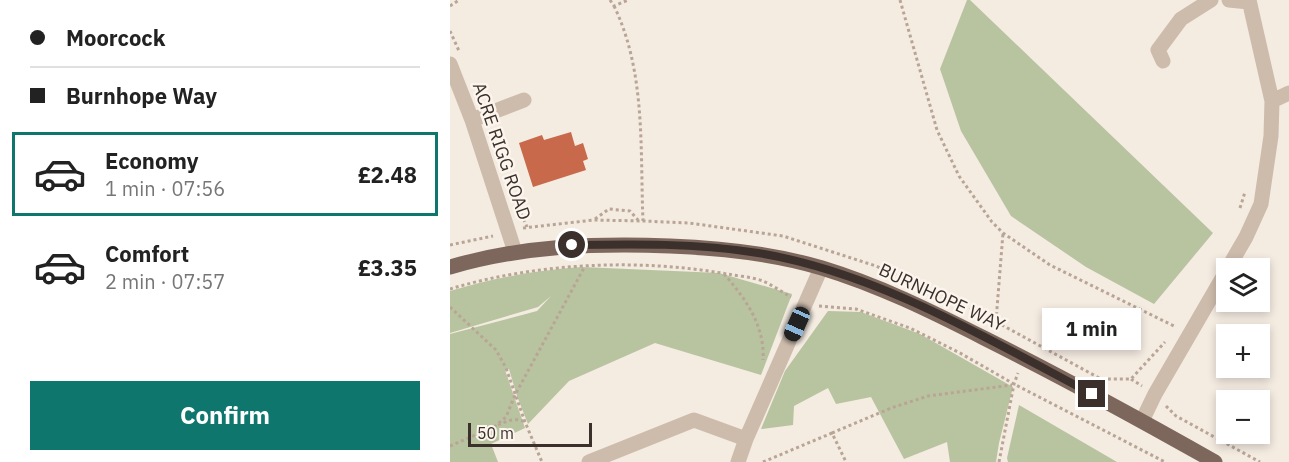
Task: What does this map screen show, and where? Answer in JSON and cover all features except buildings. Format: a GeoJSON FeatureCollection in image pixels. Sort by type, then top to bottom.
{"type":"FeatureCollection","features":[{"type":"Feature","properties":{"kind":"main road","name":"BURNHOPE WAY"},"geometry":{"type":"LineString","coordinates":[[450,267],[515,252],[572,245],[625,244],[758,253],[821,268],[882,289],[1023,358],[1215,462]]}},
{"type":"Feature","properties":{"kind":"street"},"geometry":{"type":"LineString","coordinates":[[1163,61],[1158,50],[1181,19],[1211,0]]}},
{"type":"Feature","properties":{"kind":"street"},"geometry":{"type":"LineString","coordinates":[[1229,0],[1249,1],[1272,101],[1271,136],[1261,204],[1234,258]]}},
{"type":"Feature","properties":{"kind":"street","name":"ACRE RIGG ROAD"},"geometry":{"type":"LineString","coordinates":[[450,64],[472,120],[515,252]]}},
{"type":"Feature","properties":{"kind":"street"},"geometry":{"type":"LineString","coordinates":[[1272,101],[1289,93]]}},
{"type":"Feature","properties":{"kind":"street"},"geometry":{"type":"LineString","coordinates":[[472,120],[524,100]]}},
{"type":"Feature","properties":{"kind":"street"},"geometry":{"type":"LineString","coordinates":[[738,462],[821,268]]}},
{"type":"Feature","properties":{"kind":"street"},"geometry":{"type":"LineString","coordinates":[[1142,422],[1155,394],[1216,288]]}},
{"type":"Feature","properties":{"kind":"street"},"geometry":{"type":"LineString","coordinates":[[589,462],[694,420],[746,439]]}},
{"type":"Feature","properties":{"kind":"path"},"geometry":{"type":"LineString","coordinates":[[450,6],[459,0]]}},
{"type":"Feature","properties":{"kind":"path"},"geometry":{"type":"LineString","coordinates":[[610,0],[625,27],[633,56],[638,90],[641,221]]}},
{"type":"Feature","properties":{"kind":"path"},"geometry":{"type":"LineString","coordinates":[[614,6],[628,0]]}},
{"type":"Feature","properties":{"kind":"path"},"geometry":{"type":"LineString","coordinates":[[900,0],[938,130],[959,176],[1003,233],[1050,265],[1176,327],[1160,350],[1131,379]]}},
{"type":"Feature","properties":{"kind":"path"},"geometry":{"type":"LineString","coordinates":[[1239,213],[1245,192]]}},
{"type":"Feature","properties":{"kind":"path"},"geometry":{"type":"LineString","coordinates":[[594,220],[609,209],[630,210],[641,221]]}},
{"type":"Feature","properties":{"kind":"path"},"geometry":{"type":"LineString","coordinates":[[450,245],[528,227],[594,220],[689,224],[783,236],[876,266],[956,300],[1101,379],[1131,379],[1155,394],[1176,416],[1260,462]]}},
{"type":"Feature","properties":{"kind":"path"},"geometry":{"type":"LineString","coordinates":[[996,321],[1003,233]]}},
{"type":"Feature","properties":{"kind":"path"},"geometry":{"type":"LineString","coordinates":[[494,427],[506,417],[515,395],[585,266]]}},
{"type":"Feature","properties":{"kind":"path"},"geometry":{"type":"LineString","coordinates":[[450,289],[478,280],[528,270],[585,266],[687,269],[761,280],[805,305],[856,309],[910,328],[960,352],[1014,384],[1165,462]]}},
{"type":"Feature","properties":{"kind":"path"},"geometry":{"type":"LineString","coordinates":[[723,273],[736,287],[754,314],[764,344],[762,364]]}},
{"type":"Feature","properties":{"kind":"path"},"geometry":{"type":"LineString","coordinates":[[450,307],[496,350],[506,368],[542,462]]}},
{"type":"Feature","properties":{"kind":"path"},"geometry":{"type":"LineString","coordinates":[[999,462],[1014,384],[1023,358]]}},
{"type":"Feature","properties":{"kind":"path"},"geometry":{"type":"LineString","coordinates":[[763,462],[891,408],[928,396],[1014,384]]}},
{"type":"Feature","properties":{"kind":"path"},"geometry":{"type":"LineString","coordinates":[[450,446],[510,420],[525,422]]}},
{"type":"Feature","properties":{"kind":"path"},"geometry":{"type":"LineString","coordinates":[[832,433],[846,462]]}},
{"type":"Feature","properties":{"kind":"green space"},"geometry":{"type":"Polygon","coordinates":[[[967,0],[970,0],[1213,233],[1154,304],[1086,267],[1011,216],[961,131],[940,69],[967,0]]]}},
{"type":"Feature","properties":{"kind":"green space"},"geometry":{"type":"Polygon","coordinates":[[[582,267],[719,273],[792,294],[761,375],[655,343],[569,381],[528,424],[509,369],[505,370],[525,428],[491,444],[498,462],[450,462],[450,334],[537,311],[551,296],[538,307],[450,333],[450,291],[515,275],[582,267]]]}},
{"type":"Feature","properties":{"kind":"green space"},"geometry":{"type":"Polygon","coordinates":[[[828,311],[861,312],[920,334],[1013,387],[996,462],[950,462],[947,442],[904,459],[871,397],[836,404],[828,388],[794,406],[793,425],[761,429],[785,371],[828,311]]]}},
{"type":"Feature","properties":{"kind":"green space"},"geometry":{"type":"Polygon","coordinates":[[[1019,405],[1117,462],[1008,462],[1019,405]]]}},
{"type":"Feature","properties":{"kind":"route"},"geometry":{"type":"LineString","coordinates":[[572,245],[625,244],[758,253],[821,268],[882,289],[945,318],[1092,394]]}}]}
